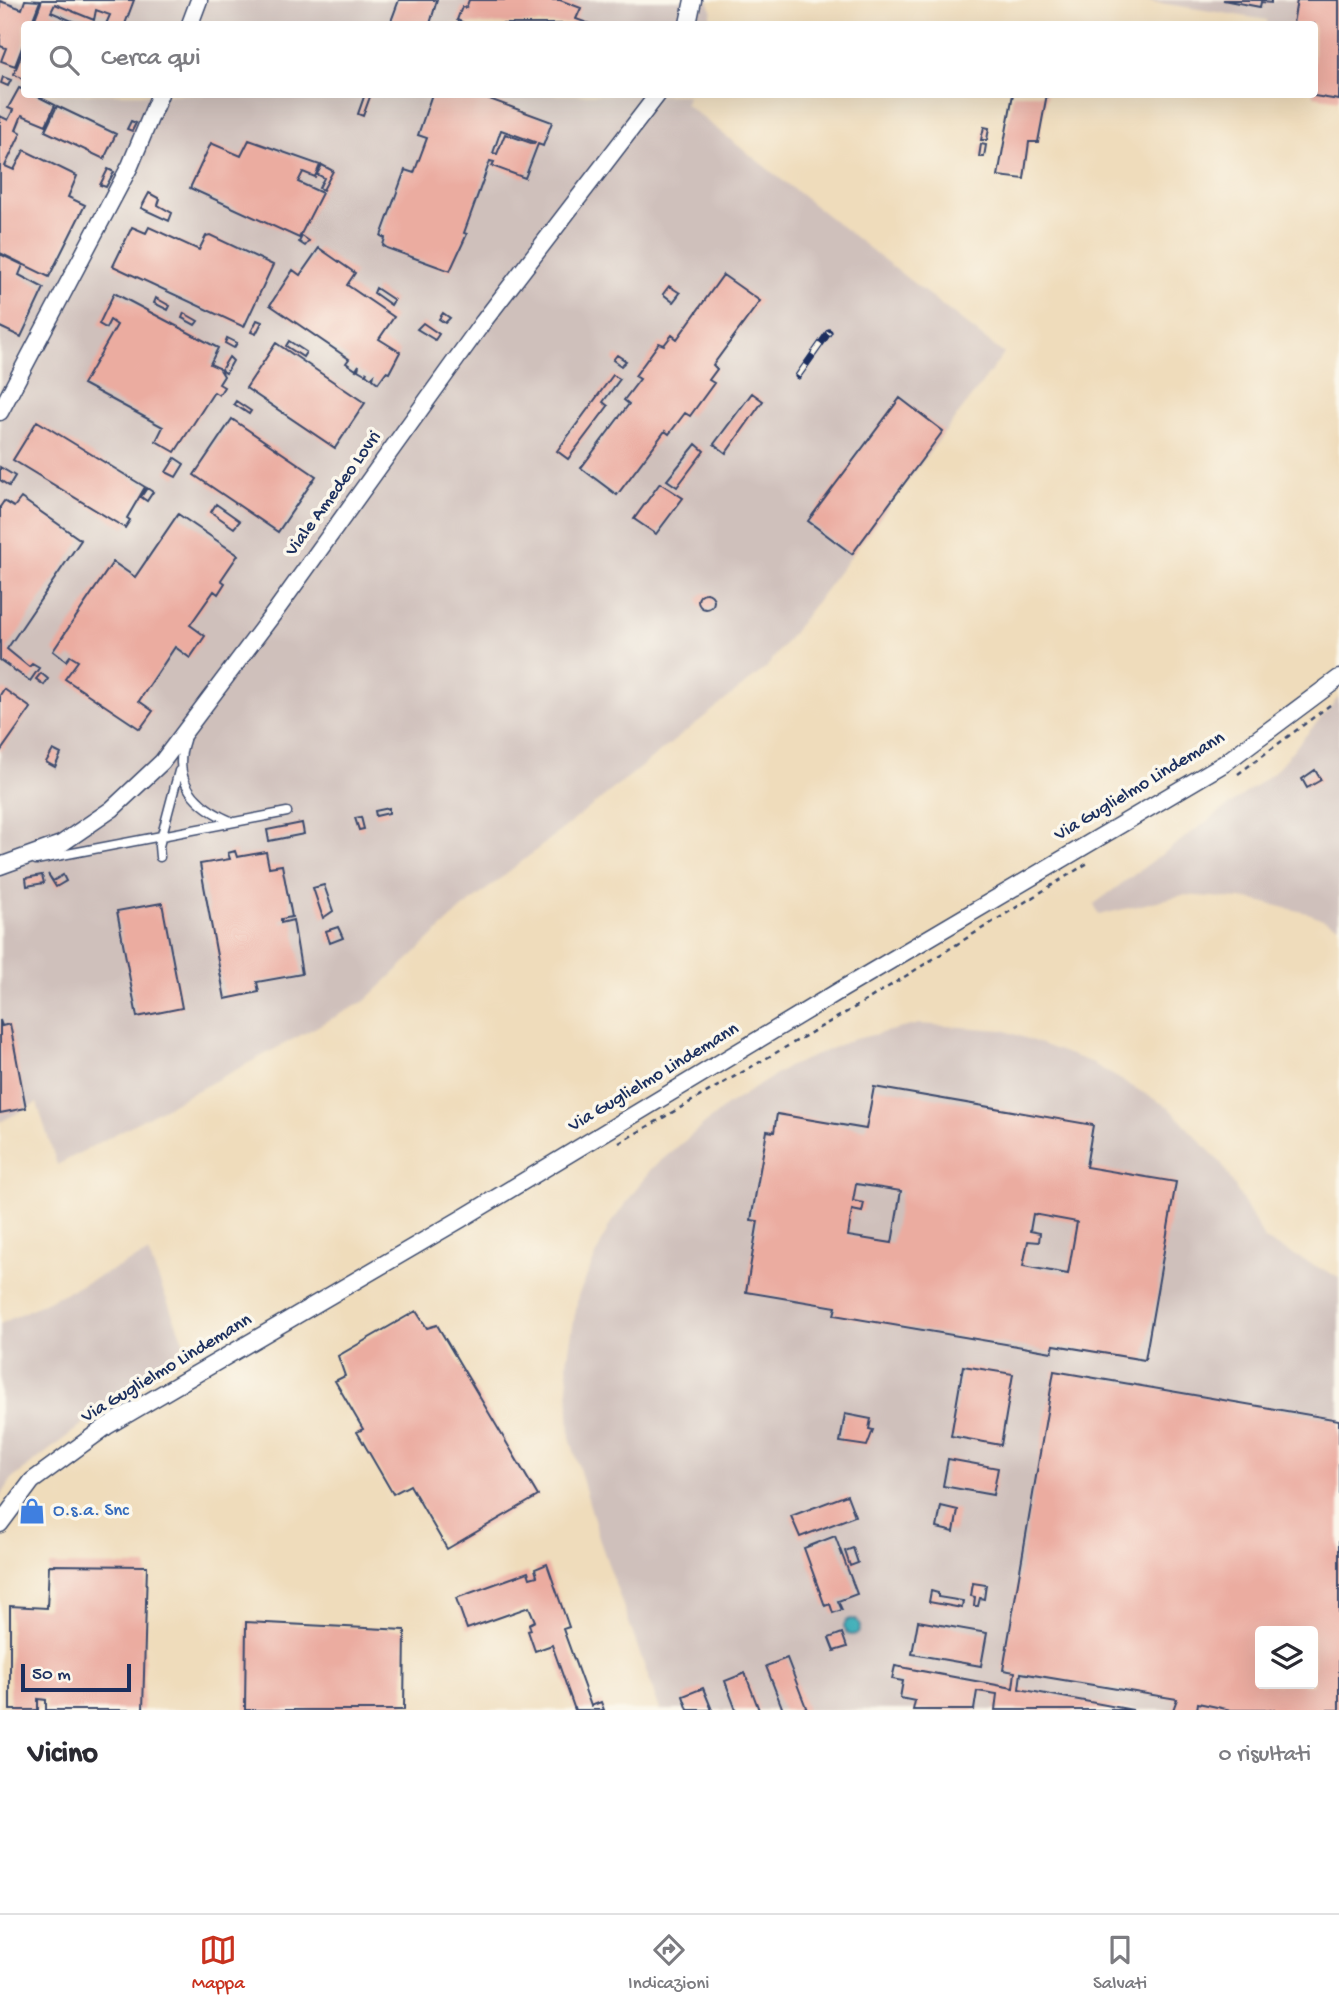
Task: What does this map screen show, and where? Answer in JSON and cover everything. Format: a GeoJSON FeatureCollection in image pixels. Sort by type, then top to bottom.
{"type":"FeatureCollection","features":[{"type":"Feature","properties":{"kind":"street"},"geometry":{"type":"LineString","coordinates":[[191,21],[199,0]]}},
{"type":"Feature","properties":{"kind":"street"},"geometry":{"type":"LineString","coordinates":[[689,21],[693,0]]}},
{"type":"Feature","properties":{"kind":"street"},"geometry":{"type":"LineString","coordinates":[[0,412],[130,166],[158,98]]}},
{"type":"Feature","properties":{"kind":"street","name":"Viale Amedeo Lovri"},"geometry":{"type":"LineString","coordinates":[[3,866],[61,844],[112,809],[162,762],[483,323],[655,98]]}},
{"type":"Feature","properties":{"kind":"street","name":"Via Guglielmo Lindemann"},"geometry":{"type":"LineString","coordinates":[[0,1524],[32,1481],[107,1426],[450,1226],[839,990],[1225,763],[1339,678]]}},
{"type":"Feature","properties":{"kind":"lane"},"geometry":{"type":"LineString","coordinates":[[160,857],[162,836],[179,771],[180,753],[189,727]]}},
{"type":"Feature","properties":{"kind":"lane"},"geometry":{"type":"LineString","coordinates":[[179,771],[188,790],[204,807],[233,822]]}},
{"type":"Feature","properties":{"kind":"lane"},"geometry":{"type":"LineString","coordinates":[[3,866],[287,811]]}},
{"type":"Feature","properties":{"kind":"path","name":"Via Guglielmo Lindemann"},"geometry":{"type":"LineString","coordinates":[[1231,778],[1339,698]]}},
{"type":"Feature","properties":{"kind":"path","name":"Via Guglielmo Lindemann"},"geometry":{"type":"LineString","coordinates":[[609,1149],[859,1005],[1102,855]]}},
{"type":"Feature","properties":{"kind":"shaded area"},"geometry":{"type":"Polygon","coordinates":[[[0,0],[708,0],[712,11],[709,21],[21,21],[21,98],[687,98],[685,104],[1004,354],[766,668],[462,909],[365,1001],[57,1165],[37,1103],[0,1122],[0,0]]]}},
{"type":"Feature","properties":{"kind":"shaded area"},"geometry":{"type":"Polygon","coordinates":[[[1141,0],[1339,0],[1339,99],[1318,96],[1318,21],[1267,20],[1141,0]]]}},
{"type":"Feature","properties":{"kind":"shaded area"},"geometry":{"type":"Polygon","coordinates":[[[1339,697],[1339,926],[1311,914],[1253,900],[1183,895],[1099,915],[1094,904],[1273,773],[1339,697]]]}},
{"type":"Feature","properties":{"kind":"shaded area"},"geometry":{"type":"Polygon","coordinates":[[[919,1024],[1003,1030],[1090,1062],[1168,1107],[1222,1164],[1265,1240],[1339,1278],[1339,1710],[660,1710],[601,1544],[570,1437],[567,1362],[578,1296],[609,1226],[651,1169],[726,1106],[788,1067],[851,1040],[919,1024]]]}},
{"type":"Feature","properties":{"kind":"shaded area"},"geometry":{"type":"Polygon","coordinates":[[[148,1253],[185,1345],[12,1479],[0,1498],[0,1324],[148,1253]]]}},
{"type":"Feature","properties":{"kind":"water"},"geometry":{"type":"Polygon","coordinates":[[[852,1619],[860,1627],[852,1635],[844,1627],[852,1619]]]}},
{"type":"Feature","properties":{"kind":"building"},"geometry":{"type":"Polygon","coordinates":[[[25,0],[40,1],[32,21],[21,21],[21,50],[15,66],[1,61],[6,48],[0,46],[0,1],[22,9],[25,0]]]}},
{"type":"Feature","properties":{"kind":"building"},"geometry":{"type":"Polygon","coordinates":[[[42,0],[134,0],[126,21],[107,21],[110,15],[96,10],[94,20],[55,4],[51,12],[72,21],[34,21],[42,0]]]}},
{"type":"Feature","properties":{"kind":"building"},"geometry":{"type":"Polygon","coordinates":[[[399,0],[437,0],[431,21],[391,21],[399,0]]]}},
{"type":"Feature","properties":{"kind":"building"},"geometry":{"type":"Polygon","coordinates":[[[469,0],[560,0],[581,8],[576,19],[582,21],[457,20],[462,7],[466,8],[469,0]]]}},
{"type":"Feature","properties":{"kind":"building"},"geometry":{"type":"Polygon","coordinates":[[[1223,0],[1271,0],[1271,3],[1261,2],[1260,7],[1223,0]]]}},
{"type":"Feature","properties":{"kind":"building"},"geometry":{"type":"Polygon","coordinates":[[[1297,0],[1339,0],[1339,100],[1318,97],[1318,21],[1294,21],[1297,0]]]}},
{"type":"Feature","properties":{"kind":"building"},"geometry":{"type":"Polygon","coordinates":[[[21,56],[21,78],[14,74],[21,56]]]}},
{"type":"Feature","properties":{"kind":"building"},"geometry":{"type":"Polygon","coordinates":[[[3,77],[11,80],[8,86],[1,83],[3,77]]]}},
{"type":"Feature","properties":{"kind":"building"},"geometry":{"type":"Polygon","coordinates":[[[19,88],[21,98],[41,98],[55,105],[46,125],[22,115],[16,130],[21,133],[5,166],[14,170],[24,150],[77,176],[68,197],[85,205],[49,277],[0,253],[0,116],[8,120],[13,110],[8,108],[19,88]]]}},
{"type":"Feature","properties":{"kind":"building"},"geometry":{"type":"Polygon","coordinates":[[[364,98],[370,98],[363,116],[358,114],[364,98]]]}},
{"type":"Feature","properties":{"kind":"building"},"geometry":{"type":"Polygon","coordinates":[[[431,98],[487,98],[552,122],[543,146],[538,144],[525,178],[492,166],[494,162],[490,161],[464,233],[467,234],[450,271],[387,248],[383,245],[385,238],[381,236],[405,170],[414,173],[427,138],[418,135],[431,98]],[[501,130],[493,153],[497,154],[505,134],[534,144],[535,142],[501,130]]]}},
{"type":"Feature","properties":{"kind":"building"},"geometry":{"type":"Polygon","coordinates":[[[1012,98],[1046,98],[1038,142],[1029,142],[1024,179],[998,176],[1012,98]]]}},
{"type":"Feature","properties":{"kind":"building"},"geometry":{"type":"Polygon","coordinates":[[[57,106],[116,134],[104,159],[45,131],[57,106]]]}},
{"type":"Feature","properties":{"kind":"building"},"geometry":{"type":"Polygon","coordinates":[[[131,121],[136,123],[132,131],[127,129],[131,121]]]}},
{"type":"Feature","properties":{"kind":"building"},"geometry":{"type":"Polygon","coordinates":[[[984,127],[989,128],[987,140],[981,140],[984,127]]]}},
{"type":"Feature","properties":{"kind":"building"},"geometry":{"type":"Polygon","coordinates":[[[249,140],[320,165],[315,177],[303,172],[298,182],[322,193],[299,238],[190,188],[211,143],[241,156],[249,140]]]}},
{"type":"Feature","properties":{"kind":"building"},"geometry":{"type":"Polygon","coordinates":[[[981,144],[986,145],[984,157],[979,157],[981,144]]]}},
{"type":"Feature","properties":{"kind":"building"},"geometry":{"type":"Polygon","coordinates":[[[322,165],[333,171],[323,190],[319,188],[324,178],[317,174],[322,165]]]}},
{"type":"Feature","properties":{"kind":"building"},"geometry":{"type":"Polygon","coordinates":[[[108,169],[114,172],[106,187],[100,185],[108,169]]]}},
{"type":"Feature","properties":{"kind":"building"},"geometry":{"type":"Polygon","coordinates":[[[149,193],[160,199],[158,205],[172,213],[169,221],[141,208],[149,193]]]}},
{"type":"Feature","properties":{"kind":"building"},"geometry":{"type":"Polygon","coordinates":[[[132,227],[146,233],[149,227],[199,250],[206,236],[210,235],[273,265],[244,327],[113,266],[132,227]]]}},
{"type":"Feature","properties":{"kind":"building"},"geometry":{"type":"Polygon","coordinates":[[[302,236],[309,241],[305,246],[299,242],[302,236]]]}},
{"type":"Feature","properties":{"kind":"building"},"geometry":{"type":"Polygon","coordinates":[[[319,248],[355,273],[347,285],[394,317],[379,339],[400,352],[389,373],[386,372],[378,383],[373,379],[374,375],[371,378],[366,374],[367,371],[365,374],[358,370],[359,365],[356,370],[346,363],[349,359],[270,305],[293,270],[300,275],[319,248]]]}},
{"type":"Feature","properties":{"kind":"building"},"geometry":{"type":"Polygon","coordinates":[[[0,254],[23,265],[19,275],[44,288],[21,337],[0,327],[0,254]]]}},
{"type":"Feature","properties":{"kind":"building"},"geometry":{"type":"Polygon","coordinates":[[[723,275],[760,301],[713,365],[717,369],[709,380],[714,383],[690,416],[685,413],[669,434],[665,431],[617,495],[581,468],[629,404],[624,400],[640,379],[635,376],[659,343],[664,345],[672,335],[677,339],[723,275]]]}},
{"type":"Feature","properties":{"kind":"building"},"geometry":{"type":"Polygon","coordinates":[[[669,286],[680,293],[673,302],[663,294],[669,286]]]}},
{"type":"Feature","properties":{"kind":"building"},"geometry":{"type":"Polygon","coordinates":[[[376,288],[394,300],[391,305],[374,293],[376,288]]]}},
{"type":"Feature","properties":{"kind":"building"},"geometry":{"type":"Polygon","coordinates":[[[114,293],[218,348],[210,364],[219,368],[224,376],[219,384],[224,387],[219,395],[214,392],[175,452],[156,441],[163,427],[83,384],[117,325],[110,320],[106,328],[99,324],[114,293]]]}},
{"type":"Feature","properties":{"kind":"building"},"geometry":{"type":"Polygon","coordinates":[[[156,298],[170,306],[168,310],[154,303],[156,298]]]}},
{"type":"Feature","properties":{"kind":"building"},"geometry":{"type":"Polygon","coordinates":[[[184,313],[198,321],[195,325],[182,318],[184,313]]]}},
{"type":"Feature","properties":{"kind":"building"},"geometry":{"type":"Polygon","coordinates":[[[443,313],[450,318],[445,323],[439,319],[443,313]]]}},
{"type":"Feature","properties":{"kind":"building"},"geometry":{"type":"Polygon","coordinates":[[[257,320],[262,322],[256,334],[251,332],[257,320]]]}},
{"type":"Feature","properties":{"kind":"building"},"geometry":{"type":"Polygon","coordinates":[[[423,323],[439,334],[435,340],[417,329],[423,323]]]}},
{"type":"Feature","properties":{"kind":"building"},"geometry":{"type":"Polygon","coordinates":[[[227,338],[237,343],[234,348],[225,343],[227,338]]]}},
{"type":"Feature","properties":{"kind":"building"},"geometry":{"type":"Polygon","coordinates":[[[289,341],[306,352],[303,357],[286,346],[289,341]]]}},
{"type":"Feature","properties":{"kind":"building"},"geometry":{"type":"Polygon","coordinates":[[[276,343],[365,403],[335,448],[246,388],[276,343]]]}},
{"type":"Feature","properties":{"kind":"building"},"geometry":{"type":"Polygon","coordinates":[[[617,355],[626,361],[621,366],[613,360],[617,355]]]}},
{"type":"Feature","properties":{"kind":"building"},"geometry":{"type":"Polygon","coordinates":[[[229,357],[233,361],[226,373],[221,370],[229,357]]]}},
{"type":"Feature","properties":{"kind":"building"},"geometry":{"type":"Polygon","coordinates":[[[613,375],[620,379],[603,402],[608,406],[568,459],[557,451],[613,375]]]}},
{"type":"Feature","properties":{"kind":"building"},"geometry":{"type":"Polygon","coordinates":[[[752,393],[763,401],[726,453],[714,444],[752,393]]]}},
{"type":"Feature","properties":{"kind":"building"},"geometry":{"type":"Polygon","coordinates":[[[900,398],[943,431],[852,554],[808,521],[900,398]]]}},
{"type":"Feature","properties":{"kind":"building"},"geometry":{"type":"Polygon","coordinates":[[[236,401],[251,411],[249,414],[234,404],[236,401]]]}},
{"type":"Feature","properties":{"kind":"building"},"geometry":{"type":"Polygon","coordinates":[[[232,419],[316,476],[278,532],[194,475],[232,419]]]}},
{"type":"Feature","properties":{"kind":"building"},"geometry":{"type":"Polygon","coordinates":[[[37,421],[145,487],[127,518],[130,520],[125,528],[13,460],[37,421]]]}},
{"type":"Feature","properties":{"kind":"building"},"geometry":{"type":"Polygon","coordinates":[[[696,444],[704,451],[677,487],[667,480],[696,444]]]}},
{"type":"Feature","properties":{"kind":"building"},"geometry":{"type":"Polygon","coordinates":[[[175,458],[184,464],[176,477],[166,472],[175,458]]]}},
{"type":"Feature","properties":{"kind":"building"},"geometry":{"type":"Polygon","coordinates":[[[0,467],[15,476],[9,486],[0,480],[0,467]]]}},
{"type":"Feature","properties":{"kind":"building"},"geometry":{"type":"Polygon","coordinates":[[[660,483],[683,498],[656,534],[634,519],[660,483]]]}},
{"type":"Feature","properties":{"kind":"building"},"geometry":{"type":"Polygon","coordinates":[[[147,488],[153,492],[147,501],[141,497],[147,488]]]}},
{"type":"Feature","properties":{"kind":"building"},"geometry":{"type":"Polygon","coordinates":[[[21,498],[81,540],[7,649],[29,667],[32,664],[39,668],[30,681],[0,660],[0,507],[4,501],[14,507],[21,498]]]}},
{"type":"Feature","properties":{"kind":"building"},"geometry":{"type":"Polygon","coordinates":[[[216,504],[240,521],[234,528],[211,512],[216,504]]]}},
{"type":"Feature","properties":{"kind":"building"},"geometry":{"type":"Polygon","coordinates":[[[178,514],[238,555],[221,580],[225,583],[218,594],[214,591],[190,625],[205,636],[190,658],[175,647],[139,701],[153,711],[140,729],[65,679],[78,661],[70,656],[66,661],[53,651],[113,562],[135,577],[178,514]]]}},
{"type":"Feature","properties":{"kind":"building"},"geometry":{"type":"Polygon","coordinates":[[[703,593],[709,593],[714,601],[712,607],[703,609],[698,604],[698,598],[703,593]]]}},
{"type":"Feature","properties":{"kind":"building"},"geometry":{"type":"Polygon","coordinates":[[[41,673],[48,679],[44,685],[36,679],[41,673]]]}},
{"type":"Feature","properties":{"kind":"building"},"geometry":{"type":"Polygon","coordinates":[[[4,689],[31,708],[0,752],[0,695],[4,689]]]}},
{"type":"Feature","properties":{"kind":"building"},"geometry":{"type":"Polygon","coordinates":[[[53,750],[61,754],[55,767],[46,762],[53,750]]]}},
{"type":"Feature","properties":{"kind":"building"},"geometry":{"type":"Polygon","coordinates":[[[1315,770],[1321,780],[1307,788],[1302,779],[1315,770]]]}},
{"type":"Feature","properties":{"kind":"building"},"geometry":{"type":"Polygon","coordinates":[[[389,808],[389,813],[376,816],[375,811],[389,808]]]}},
{"type":"Feature","properties":{"kind":"building"},"geometry":{"type":"Polygon","coordinates":[[[361,817],[364,829],[359,830],[355,818],[361,817]]]}},
{"type":"Feature","properties":{"kind":"building"},"geometry":{"type":"Polygon","coordinates":[[[302,823],[304,834],[269,841],[267,830],[302,823]]]}},
{"type":"Feature","properties":{"kind":"building"},"geometry":{"type":"Polygon","coordinates":[[[235,851],[237,857],[266,852],[269,867],[282,865],[292,917],[281,919],[281,923],[293,920],[302,974],[257,982],[259,992],[225,999],[200,864],[230,859],[228,853],[235,851]]]}},
{"type":"Feature","properties":{"kind":"building"},"geometry":{"type":"Polygon","coordinates":[[[48,874],[53,881],[63,875],[66,881],[56,887],[48,874]]]}},
{"type":"Feature","properties":{"kind":"building"},"geometry":{"type":"Polygon","coordinates":[[[42,875],[44,883],[27,886],[26,878],[42,875]]]}},
{"type":"Feature","properties":{"kind":"building"},"geometry":{"type":"Polygon","coordinates":[[[324,885],[333,911],[323,918],[313,888],[324,885]]]}},
{"type":"Feature","properties":{"kind":"building"},"geometry":{"type":"Polygon","coordinates":[[[162,903],[182,1008],[137,1017],[117,911],[162,903]]]}},
{"type":"Feature","properties":{"kind":"building"},"geometry":{"type":"Polygon","coordinates":[[[338,927],[343,938],[330,943],[326,931],[338,927]]]}},
{"type":"Feature","properties":{"kind":"building"},"geometry":{"type":"Polygon","coordinates":[[[0,1020],[2,1026],[10,1024],[26,1108],[0,1113],[0,1020]]]}},
{"type":"Feature","properties":{"kind":"building"},"geometry":{"type":"Polygon","coordinates":[[[874,1087],[1093,1125],[1086,1167],[1176,1182],[1145,1360],[1054,1345],[1052,1352],[834,1315],[836,1307],[746,1292],[758,1221],[751,1220],[767,1131],[774,1132],[777,1114],[866,1129],[874,1087]],[[856,1184],[853,1201],[864,1203],[862,1212],[852,1210],[848,1236],[892,1243],[901,1191],[856,1184]],[[1033,1214],[1030,1231],[1040,1233],[1039,1242],[1028,1241],[1023,1266],[1068,1274],[1077,1222],[1033,1214]]]}},
{"type":"Feature","properties":{"kind":"building"},"geometry":{"type":"Polygon","coordinates":[[[416,1311],[427,1328],[437,1325],[538,1496],[447,1549],[410,1485],[393,1494],[357,1432],[363,1429],[335,1381],[345,1376],[338,1356],[416,1311]]]}},
{"type":"Feature","properties":{"kind":"building"},"geometry":{"type":"Polygon","coordinates":[[[963,1366],[1013,1374],[1001,1445],[951,1436],[963,1366]]]}},
{"type":"Feature","properties":{"kind":"building"},"geometry":{"type":"Polygon","coordinates":[[[1054,1371],[1339,1420],[1339,1710],[1231,1710],[1198,1703],[1197,1710],[1173,1710],[1177,1699],[1021,1673],[1019,1689],[1133,1710],[995,1710],[997,1694],[977,1691],[974,1710],[913,1710],[915,1701],[900,1698],[903,1681],[892,1679],[895,1666],[1013,1688],[1015,1672],[1003,1670],[1054,1371]]]}},
{"type":"Feature","properties":{"kind":"building"},"geometry":{"type":"Polygon","coordinates":[[[845,1414],[871,1419],[869,1429],[873,1430],[867,1446],[840,1442],[845,1414]]]}},
{"type":"Feature","properties":{"kind":"building"},"geometry":{"type":"Polygon","coordinates":[[[948,1459],[998,1468],[993,1495],[943,1486],[948,1459]]]}},
{"type":"Feature","properties":{"kind":"building"},"geometry":{"type":"Polygon","coordinates":[[[847,1495],[855,1516],[800,1537],[791,1516],[847,1495]]]}},
{"type":"Feature","properties":{"kind":"building"},"geometry":{"type":"Polygon","coordinates":[[[941,1506],[958,1510],[954,1532],[937,1528],[941,1506]]]}},
{"type":"Feature","properties":{"kind":"building"},"geometry":{"type":"Polygon","coordinates":[[[835,1536],[857,1594],[838,1601],[842,1610],[833,1613],[830,1604],[825,1606],[804,1548],[835,1536]]]}},
{"type":"Feature","properties":{"kind":"building"},"geometry":{"type":"Polygon","coordinates":[[[853,1548],[858,1563],[850,1566],[845,1551],[853,1548]]]}},
{"type":"Feature","properties":{"kind":"building"},"geometry":{"type":"Polygon","coordinates":[[[547,1564],[569,1627],[563,1629],[591,1706],[601,1702],[604,1710],[575,1710],[552,1645],[535,1651],[528,1631],[531,1630],[529,1624],[535,1621],[529,1607],[467,1629],[456,1598],[528,1572],[530,1578],[537,1576],[535,1569],[547,1564]]]}},
{"type":"Feature","properties":{"kind":"building"},"geometry":{"type":"Polygon","coordinates":[[[49,1565],[147,1566],[143,1710],[46,1710],[46,1700],[38,1699],[38,1710],[10,1710],[10,1606],[47,1608],[49,1565]]]}},
{"type":"Feature","properties":{"kind":"building"},"geometry":{"type":"Polygon","coordinates":[[[973,1583],[986,1585],[984,1599],[980,1598],[978,1606],[974,1606],[975,1597],[971,1596],[973,1583]]]}},
{"type":"Feature","properties":{"kind":"building"},"geometry":{"type":"Polygon","coordinates":[[[931,1591],[938,1593],[938,1597],[963,1601],[962,1608],[929,1602],[931,1591]]]}},
{"type":"Feature","properties":{"kind":"building"},"geometry":{"type":"Polygon","coordinates":[[[918,1621],[987,1633],[981,1666],[912,1654],[918,1621]]]}},
{"type":"Feature","properties":{"kind":"building"},"geometry":{"type":"Polygon","coordinates":[[[246,1622],[405,1630],[404,1710],[245,1710],[246,1622]]]}},
{"type":"Feature","properties":{"kind":"building"},"geometry":{"type":"Polygon","coordinates":[[[842,1633],[847,1647],[834,1651],[829,1638],[842,1633]]]}},
{"type":"Feature","properties":{"kind":"building"},"geometry":{"type":"Polygon","coordinates":[[[787,1658],[807,1710],[783,1710],[766,1666],[787,1658]]]}},
{"type":"Feature","properties":{"kind":"building"},"geometry":{"type":"Polygon","coordinates":[[[745,1673],[759,1710],[736,1710],[725,1681],[745,1673]]]}},
{"type":"Feature","properties":{"kind":"building"},"geometry":{"type":"Polygon","coordinates":[[[703,1688],[712,1710],[688,1710],[683,1696],[703,1688]]]}},
{"type":"Feature","properties":{"kind":"railway"},"geometry":{"type":"LineString","coordinates":[[798,376],[829,332]]}},
{"type":"Feature","properties":{"kind":"place","name":"O.s.a. Snc"},"geometry":{"type":"Point","coordinates":[32,1511]}}]}
